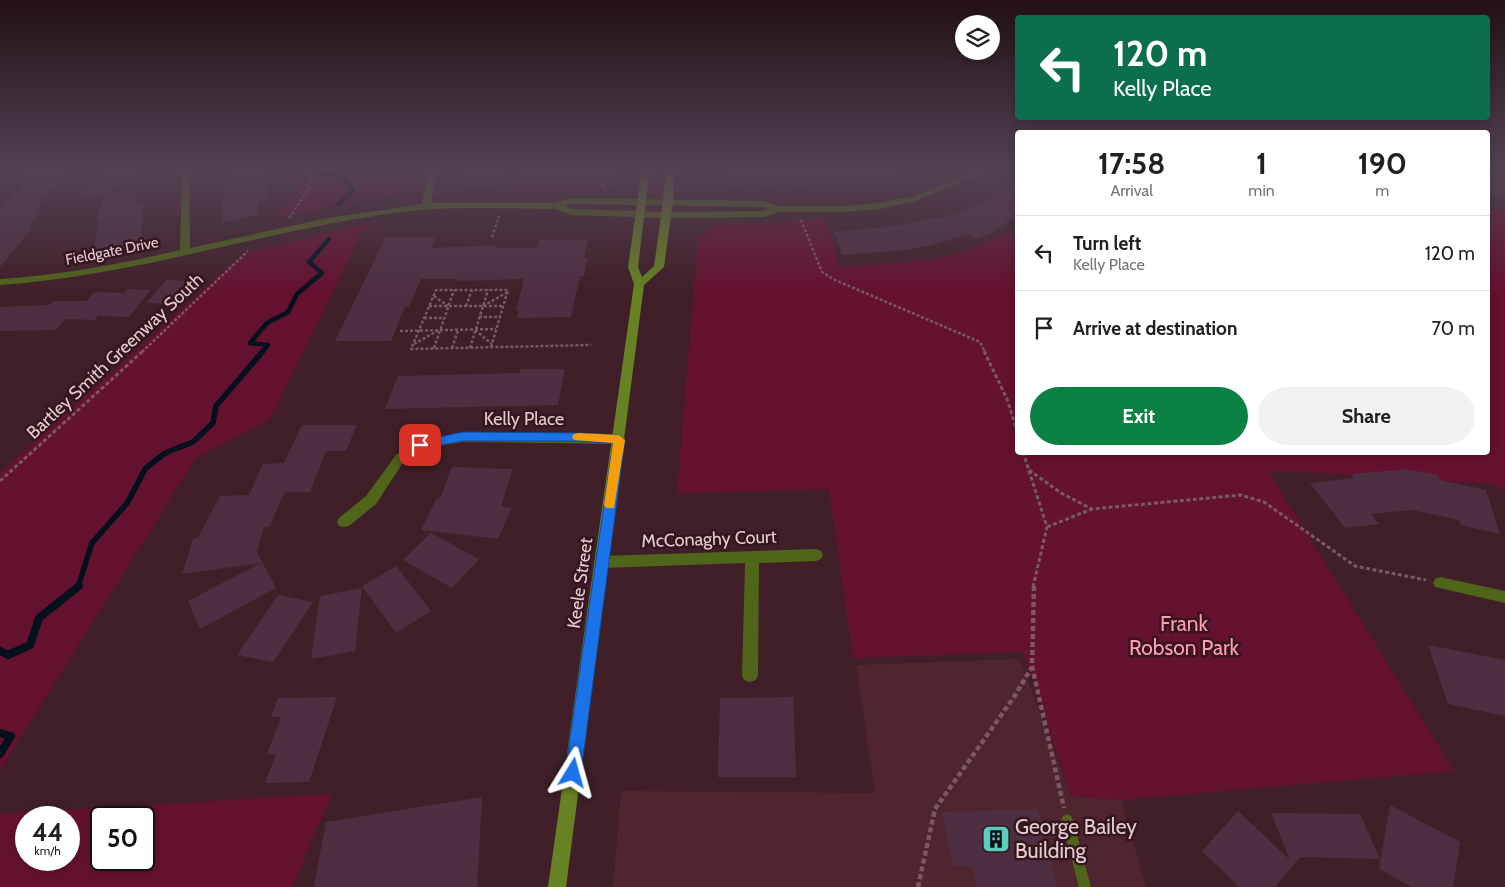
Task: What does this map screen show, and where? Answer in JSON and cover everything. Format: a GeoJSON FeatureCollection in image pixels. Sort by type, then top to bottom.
{"type":"FeatureCollection","features":[{"type":"Feature","properties":{"kind":"main road","name":"Keele Street"},"geometry":{"type":"LineString","coordinates":[[557,887],[639,284],[633,267],[641,209]]}},
{"type":"Feature","properties":{"kind":"main road"},"geometry":{"type":"LineString","coordinates":[[639,284],[659,267],[667,209]]}},
{"type":"Feature","properties":{"kind":"street"},"geometry":{"type":"LineString","coordinates":[[185,209],[185,253]]}},
{"type":"Feature","properties":{"kind":"street","name":"Fieldgate Drive"},"geometry":{"type":"LineString","coordinates":[[0,282],[46,279],[100,271],[344,218],[403,209]]}},
{"type":"Feature","properties":{"kind":"street","name":"Fieldgate Drive"},"geometry":{"type":"LineString","coordinates":[[564,209],[571,212],[667,215],[764,214],[777,209]]}},
{"type":"Feature","properties":{"kind":"street","name":"Kelly Place"},"geometry":{"type":"LineString","coordinates":[[344,522],[371,500],[400,458],[420,445],[463,437],[575,437],[619,440]]}},
{"type":"Feature","properties":{"kind":"street","name":"McConaghy Court"},"geometry":{"type":"LineString","coordinates":[[602,562],[816,555]]}},
{"type":"Feature","properties":{"kind":"street"},"geometry":{"type":"LineString","coordinates":[[750,675],[752,557]]}},
{"type":"Feature","properties":{"kind":"street"},"geometry":{"type":"LineString","coordinates":[[1440,583],[1505,597]]}},
{"type":"Feature","properties":{"kind":"lane"},"geometry":{"type":"LineString","coordinates":[[1066,820],[1085,887]]}},
{"type":"Feature","properties":{"kind":"path"},"geometry":{"type":"LineString","coordinates":[[288,219],[295,209]]}},
{"type":"Feature","properties":{"kind":"path"},"geometry":{"type":"LineString","coordinates":[[492,237],[501,209]]}},
{"type":"Feature","properties":{"kind":"path"},"geometry":{"type":"LineString","coordinates":[[800,219],[822,272],[835,280],[980,342],[1007,399],[1015,424]]}},
{"type":"Feature","properties":{"kind":"path","name":"Bartley Smith Greenway South"},"geometry":{"type":"LineString","coordinates":[[0,481],[128,365],[248,250]]}},
{"type":"Feature","properties":{"kind":"path"},"geometry":{"type":"LineString","coordinates":[[491,346],[508,290],[436,290],[411,349],[591,345]]}},
{"type":"Feature","properties":{"kind":"path"},"geometry":{"type":"LineString","coordinates":[[434,348],[454,290]]}},
{"type":"Feature","properties":{"kind":"path"},"geometry":{"type":"LineString","coordinates":[[466,306],[472,290]]}},
{"type":"Feature","properties":{"kind":"path"},"geometry":{"type":"LineString","coordinates":[[470,348],[488,290]]}},
{"type":"Feature","properties":{"kind":"path"},"geometry":{"type":"LineString","coordinates":[[482,306],[507,293]]}},
{"type":"Feature","properties":{"kind":"path"},"geometry":{"type":"LineString","coordinates":[[434,296],[448,306]]}},
{"type":"Feature","properties":{"kind":"path"},"geometry":{"type":"LineString","coordinates":[[429,306],[503,306]]}},
{"type":"Feature","properties":{"kind":"path"},"geometry":{"type":"LineString","coordinates":[[479,317],[500,317]]}},
{"type":"Feature","properties":{"kind":"path"},"geometry":{"type":"LineString","coordinates":[[424,318],[444,318]]}},
{"type":"Feature","properties":{"kind":"path"},"geometry":{"type":"LineString","coordinates":[[400,331],[496,329]]}},
{"type":"Feature","properties":{"kind":"path"},"geometry":{"type":"LineString","coordinates":[[413,344],[440,330]]}},
{"type":"Feature","properties":{"kind":"path"},"geometry":{"type":"LineString","coordinates":[[452,348],[458,330]]}},
{"type":"Feature","properties":{"kind":"path"},"geometry":{"type":"LineString","coordinates":[[475,330],[491,346]]}},
{"type":"Feature","properties":{"kind":"path"},"geometry":{"type":"LineString","coordinates":[[1024,455],[1047,527],[1033,588],[1032,666],[1066,820]]}},
{"type":"Feature","properties":{"kind":"path"},"geometry":{"type":"LineString","coordinates":[[1028,470],[1061,493],[1092,508]]}},
{"type":"Feature","properties":{"kind":"path"},"geometry":{"type":"LineString","coordinates":[[1047,527],[1092,508],[1241,495],[1264,502],[1355,566],[1440,583]]}},
{"type":"Feature","properties":{"kind":"path"},"geometry":{"type":"LineString","coordinates":[[918,887],[935,809],[1014,697],[1032,666]]}},
{"type":"Feature","properties":{"kind":"shaded area"},"geometry":{"type":"Polygon","coordinates":[[[1020,659],[1071,796],[1121,800],[1146,887],[613,887],[621,791],[875,793],[856,665],[1020,659]]]}},
{"type":"Feature","properties":{"kind":"green space"},"geometry":{"type":"Polygon","coordinates":[[[282,209],[319,209],[275,218],[282,209]]]}},
{"type":"Feature","properties":{"kind":"green space","name":"Frank Robson Park"},"geometry":{"type":"Polygon","coordinates":[[[1505,209],[1505,490],[1494,484],[1288,471],[1269,472],[1454,771],[1121,800],[1071,796],[1023,652],[853,658],[829,489],[677,493],[698,237],[707,233],[712,225],[826,220],[840,267],[944,257],[970,250],[1007,233],[1015,233],[1015,455],[1490,455],[1490,210],[1505,209]]]}},
{"type":"Feature","properties":{"kind":"green space"},"geometry":{"type":"Polygon","coordinates":[[[371,223],[361,234],[270,419],[196,458],[0,770],[0,473],[244,253],[371,223]]]}},
{"type":"Feature","properties":{"kind":"green space"},"geometry":{"type":"Polygon","coordinates":[[[332,794],[292,887],[0,887],[0,814],[15,813],[15,871],[80,871],[80,809],[90,809],[90,871],[155,871],[155,806],[133,806],[332,794]]]}},
{"type":"Feature","properties":{"kind":"building"},"geometry":{"type":"Polygon","coordinates":[[[0,209],[36,209],[33,213],[40,213],[28,228],[32,228],[0,267],[0,209]]]}},
{"type":"Feature","properties":{"kind":"building"},"geometry":{"type":"Polygon","coordinates":[[[100,209],[142,209],[140,216],[143,216],[140,243],[93,252],[99,219],[96,220],[100,209]]]}},
{"type":"Feature","properties":{"kind":"building"},"geometry":{"type":"Polygon","coordinates":[[[222,209],[258,209],[258,215],[222,223],[222,209]]]}},
{"type":"Feature","properties":{"kind":"building"},"geometry":{"type":"Polygon","coordinates":[[[965,209],[1015,209],[1015,219],[993,230],[996,232],[975,239],[969,234],[928,246],[897,251],[842,255],[834,232],[894,226],[942,217],[965,209]]]}},
{"type":"Feature","properties":{"kind":"building"},"geometry":{"type":"Polygon","coordinates":[[[386,237],[435,237],[431,248],[497,245],[496,247],[505,248],[536,248],[539,240],[588,240],[584,258],[588,258],[584,276],[580,276],[571,317],[517,318],[519,311],[516,311],[524,279],[457,281],[458,279],[421,279],[409,307],[405,307],[391,341],[335,341],[386,237]]]}},
{"type":"Feature","properties":{"kind":"building"},"geometry":{"type":"Polygon","coordinates":[[[166,280],[191,281],[172,304],[146,303],[166,280]]]}},
{"type":"Feature","properties":{"kind":"building"},"geometry":{"type":"Polygon","coordinates":[[[127,289],[151,290],[129,317],[98,316],[95,320],[66,319],[56,330],[0,331],[0,307],[49,305],[53,301],[86,301],[94,292],[124,293],[127,289]]]}},
{"type":"Feature","properties":{"kind":"building"},"geometry":{"type":"Polygon","coordinates":[[[520,369],[565,369],[558,405],[385,409],[398,376],[519,373],[520,369]]]}},
{"type":"Feature","properties":{"kind":"building"},"geometry":{"type":"Polygon","coordinates":[[[302,425],[357,425],[346,451],[326,451],[310,492],[285,492],[269,527],[264,527],[257,552],[276,588],[200,629],[188,601],[261,563],[182,574],[193,539],[198,538],[220,496],[249,495],[263,464],[284,463],[302,425]]]}},
{"type":"Feature","properties":{"kind":"building"},"geometry":{"type":"Polygon","coordinates":[[[452,467],[513,469],[501,506],[512,508],[498,539],[421,530],[437,498],[440,499],[452,467]]]}},
{"type":"Feature","properties":{"kind":"building"},"geometry":{"type":"Polygon","coordinates":[[[1400,468],[1438,475],[1440,480],[1486,490],[1500,534],[1461,525],[1459,520],[1412,510],[1371,514],[1379,524],[1345,528],[1310,483],[1354,478],[1351,474],[1401,470],[1400,468]]]}},
{"type":"Feature","properties":{"kind":"building"},"geometry":{"type":"Polygon","coordinates":[[[431,533],[479,559],[452,588],[403,560],[431,533]]]}},
{"type":"Feature","properties":{"kind":"building"},"geometry":{"type":"Polygon","coordinates":[[[396,566],[431,611],[396,633],[362,586],[396,566]]]}},
{"type":"Feature","properties":{"kind":"building"},"geometry":{"type":"Polygon","coordinates":[[[362,588],[355,651],[311,659],[320,596],[362,588]]]}},
{"type":"Feature","properties":{"kind":"building"},"geometry":{"type":"Polygon","coordinates":[[[278,595],[313,602],[273,662],[237,655],[278,595]]]}},
{"type":"Feature","properties":{"kind":"building"},"geometry":{"type":"Polygon","coordinates":[[[1428,645],[1505,660],[1505,716],[1448,704],[1428,645]]]}},
{"type":"Feature","properties":{"kind":"building"},"geometry":{"type":"Polygon","coordinates":[[[337,697],[309,782],[265,783],[276,754],[267,754],[281,717],[271,717],[278,698],[337,697]]]}},
{"type":"Feature","properties":{"kind":"building"},"geometry":{"type":"Polygon","coordinates":[[[793,697],[796,777],[718,777],[720,698],[793,697]]]}},
{"type":"Feature","properties":{"kind":"building"},"geometry":{"type":"Polygon","coordinates":[[[482,797],[477,887],[314,887],[326,822],[482,797]]]}},
{"type":"Feature","properties":{"kind":"building"},"geometry":{"type":"Polygon","coordinates":[[[1390,805],[1460,842],[1453,887],[1412,887],[1379,869],[1390,805]]]}},
{"type":"Feature","properties":{"kind":"building","name":"George Bailey Building"},"geometry":{"type":"Polygon","coordinates":[[[1038,809],[1057,887],[976,887],[972,866],[953,867],[942,812],[1038,809]]]}},
{"type":"Feature","properties":{"kind":"building"},"geometry":{"type":"Polygon","coordinates":[[[1238,811],[1290,860],[1271,813],[1360,814],[1380,859],[1300,857],[1275,887],[1239,887],[1202,851],[1238,811]]]}},
{"type":"Feature","properties":{"kind":"waterway"},"geometry":{"type":"LineString","coordinates":[[262,352],[268,345],[250,343],[267,323],[288,312],[297,294],[322,273],[309,262],[329,239]]}},
{"type":"Feature","properties":{"kind":"waterway"},"geometry":{"type":"LineString","coordinates":[[78,587],[92,543],[128,502],[145,469],[165,453],[193,442],[213,423],[216,406],[263,351]]}},
{"type":"Feature","properties":{"kind":"waterway"},"geometry":{"type":"LineString","coordinates":[[0,651],[8,655],[30,645],[39,618],[78,587]]}},
{"type":"Feature","properties":{"kind":"waterway"},"geometry":{"type":"LineString","coordinates":[[0,733],[11,736],[0,754]]}},
{"type":"Feature","properties":{"kind":"slow traffic"},"geometry":{"type":"LineString","coordinates":[[578,437],[619,440],[610,505]]}},
{"type":"Feature","properties":{"kind":"place","name":"George Bailey Building"},"geometry":{"type":"Point","coordinates":[996,839]}},
{"type":"Feature","properties":{"kind":"route"},"geometry":{"type":"LineString","coordinates":[[420,445],[463,437],[575,437],[619,440],[573,773]]}}]}
